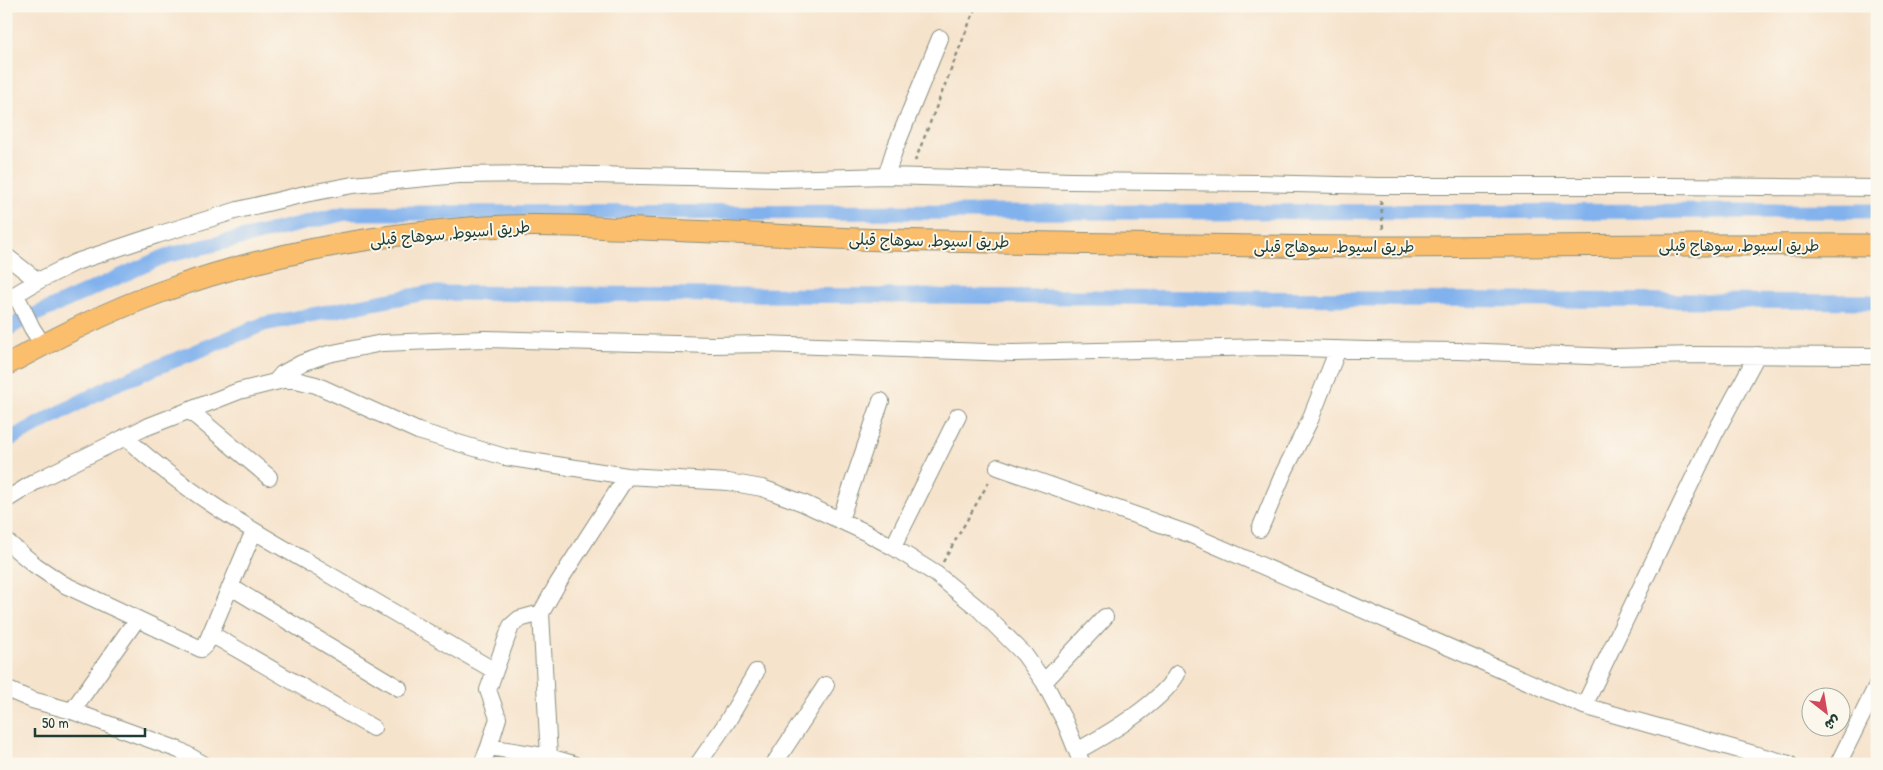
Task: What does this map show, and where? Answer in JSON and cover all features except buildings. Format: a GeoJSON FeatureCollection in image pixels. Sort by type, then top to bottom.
{"type":"FeatureCollection","features":[{"type":"Feature","properties":{"kind":"main road","name":"طريق اسيوط, سوهاج قبلى"},"geometry":{"type":"LineString","coordinates":[[6,365],[37,336],[107,314],[157,293],[219,272],[281,256],[354,242],[426,232],[508,226],[678,230],[858,239],[1120,244],[1383,247],[1707,244],[1877,245]]}},
{"type":"Feature","properties":{"kind":"street"},"geometry":{"type":"LineString","coordinates":[[886,176],[894,151],[940,38]]}},
{"type":"Feature","properties":{"kind":"street"},"geometry":{"type":"LineString","coordinates":[[37,336],[14,300],[38,281],[76,262],[157,235],[266,203],[305,194],[353,185],[458,175],[546,174],[782,180],[910,176],[1071,181],[1257,182],[1380,186],[1877,188]]}},
{"type":"Feature","properties":{"kind":"street"},"geometry":{"type":"LineString","coordinates":[[6,256],[38,281]]}},
{"type":"Feature","properties":{"kind":"street"},"geometry":{"type":"LineString","coordinates":[[276,381],[282,374],[302,363],[328,354],[382,343],[475,340],[763,344],[1013,352],[1217,347],[1459,350],[1614,357],[1877,356]]}},
{"type":"Feature","properties":{"kind":"street"},"geometry":{"type":"LineString","coordinates":[[1260,529],[1284,472],[1310,420],[1338,349]]}},
{"type":"Feature","properties":{"kind":"street"},"geometry":{"type":"LineString","coordinates":[[1584,706],[1714,435],[1757,356]]}},
{"type":"Feature","properties":{"kind":"street"},"geometry":{"type":"LineString","coordinates":[[6,500],[38,480],[125,437],[239,391],[276,381],[296,380],[306,382],[418,431],[489,453],[627,476],[728,482],[762,488],[840,520],[893,547],[936,574],[979,609],[1008,637],[1024,654],[1044,682],[1079,757],[1134,716],[1168,687],[1177,674]]}},
{"type":"Feature","properties":{"kind":"street"},"geometry":{"type":"LineString","coordinates":[[840,520],[881,401]]}},
{"type":"Feature","properties":{"kind":"street"},"geometry":{"type":"LineString","coordinates":[[190,411],[269,477]]}},
{"type":"Feature","properties":{"kind":"street"},"geometry":{"type":"LineString","coordinates":[[893,547],[958,416]]}},
{"type":"Feature","properties":{"kind":"street"},"geometry":{"type":"LineString","coordinates":[[125,437],[169,474],[256,532],[495,671]]}},
{"type":"Feature","properties":{"kind":"street"},"geometry":{"type":"LineString","coordinates":[[998,467],[1189,534],[1584,706],[1789,764]]}},
{"type":"Feature","properties":{"kind":"street"},"geometry":{"type":"LineString","coordinates":[[549,757],[540,613],[627,476]]}},
{"type":"Feature","properties":{"kind":"street"},"geometry":{"type":"LineString","coordinates":[[6,541],[63,584],[201,649],[211,634],[250,540],[256,532]]}},
{"type":"Feature","properties":{"kind":"street"},"geometry":{"type":"LineString","coordinates":[[231,587],[399,688]]}},
{"type":"Feature","properties":{"kind":"street"},"geometry":{"type":"LineString","coordinates":[[482,764],[498,718],[488,690],[511,626],[519,619],[540,613]]}},
{"type":"Feature","properties":{"kind":"street"},"geometry":{"type":"LineString","coordinates":[[1044,682],[1105,616]]}},
{"type":"Feature","properties":{"kind":"street"},"geometry":{"type":"LineString","coordinates":[[72,711],[137,619]]}},
{"type":"Feature","properties":{"kind":"street"},"geometry":{"type":"LineString","coordinates":[[211,634],[373,728]]}},
{"type":"Feature","properties":{"kind":"street"},"geometry":{"type":"LineString","coordinates":[[698,764],[727,722],[756,672]]}},
{"type":"Feature","properties":{"kind":"street"},"geometry":{"type":"LineString","coordinates":[[774,764],[826,684]]}},
{"type":"Feature","properties":{"kind":"street"},"geometry":{"type":"LineString","coordinates":[[1838,764],[1877,685]]}},
{"type":"Feature","properties":{"kind":"street"},"geometry":{"type":"LineString","coordinates":[[6,689],[32,700],[72,711],[179,750],[203,764]]}},
{"type":"Feature","properties":{"kind":"street"},"geometry":{"type":"LineString","coordinates":[[489,747],[549,757],[573,764]]}},
{"type":"Feature","properties":{"kind":"path"},"geometry":{"type":"LineString","coordinates":[[910,176],[976,6]]}},
{"type":"Feature","properties":{"kind":"path"},"geometry":{"type":"LineString","coordinates":[[1380,193],[1382,222]]}},
{"type":"Feature","properties":{"kind":"path"},"geometry":{"type":"LineString","coordinates":[[936,574],[998,467]]}},
{"type":"Feature","properties":{"kind":"waterway"},"geometry":{"type":"LineString","coordinates":[[6,330],[21,321],[165,256],[346,213],[1877,211]]}},
{"type":"Feature","properties":{"kind":"waterway"},"geometry":{"type":"LineString","coordinates":[[6,441],[111,386],[264,324],[426,293],[1877,302]]}}]}
